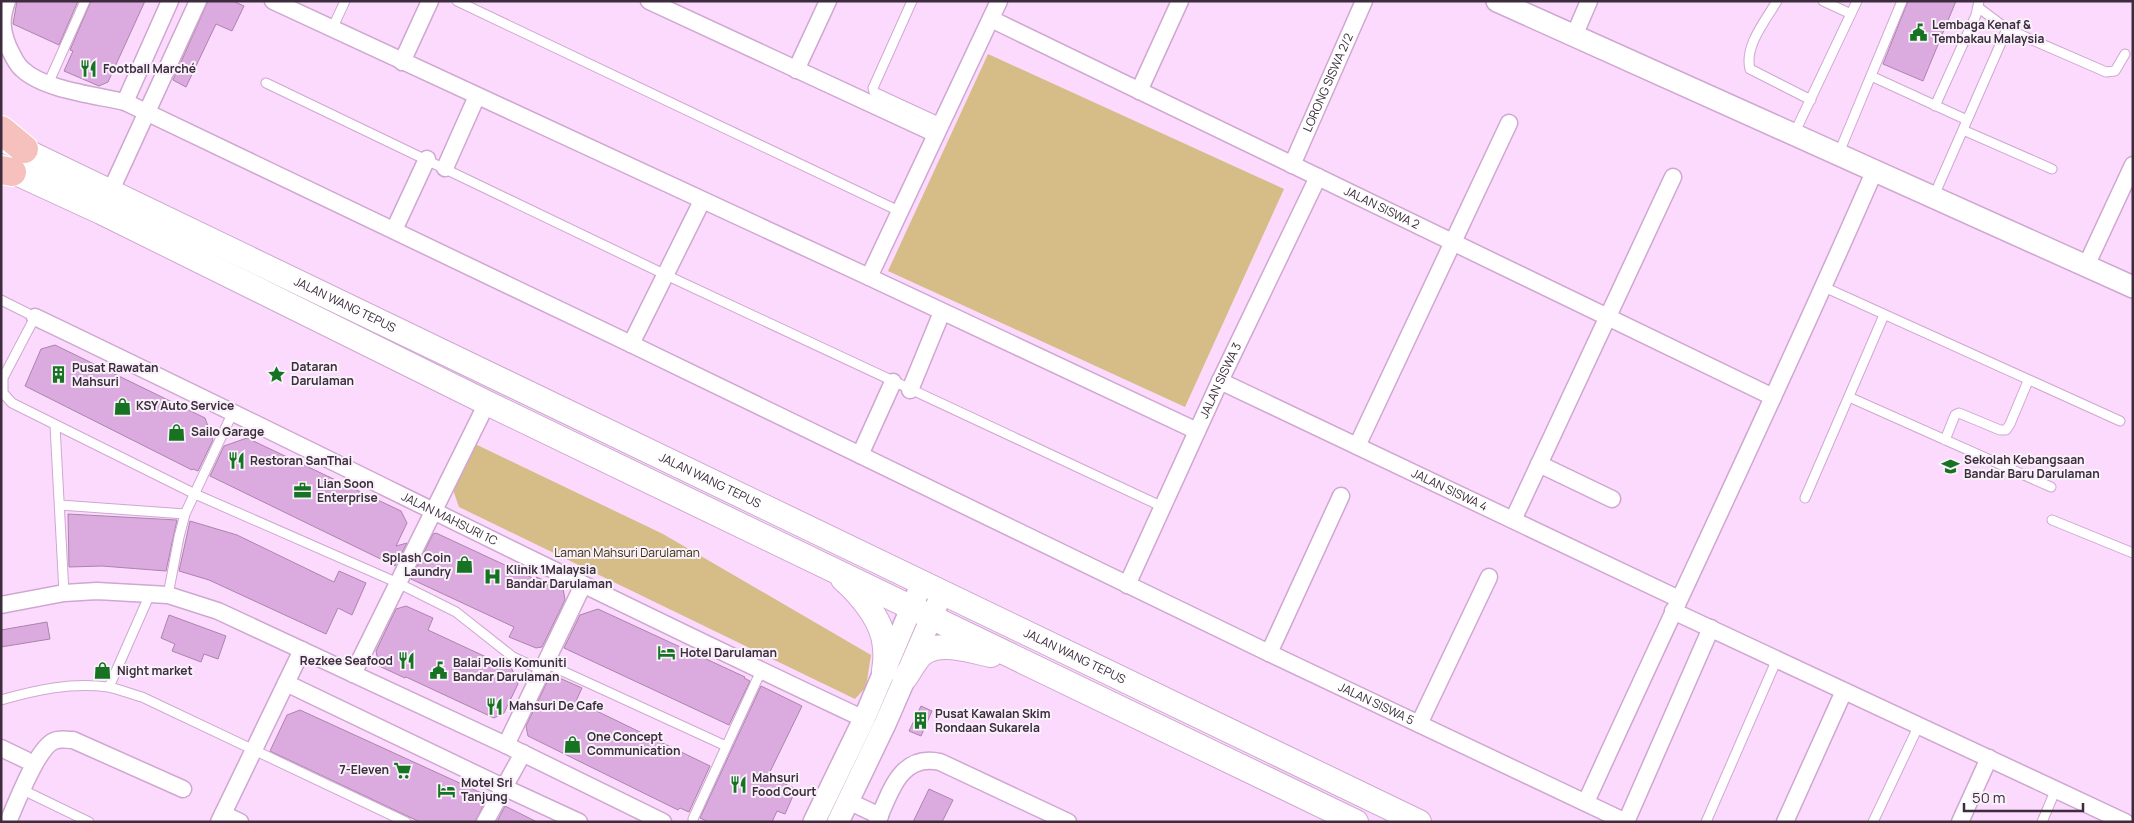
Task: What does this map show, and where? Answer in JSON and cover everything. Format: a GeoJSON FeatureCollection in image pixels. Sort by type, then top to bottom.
{"type":"FeatureCollection","features":[{"type":"Feature","properties":{"kind":"highway"},"geometry":{"type":"LineString","coordinates":[[1,130],[8,159]]}},
{"type":"Feature","properties":{"kind":"main road","name":"JALAN WANG TEPUS"},"geometry":{"type":"LineString","coordinates":[[8,159],[110,191],[1419,822]]}},
{"type":"Feature","properties":{"kind":"main road","name":"JALAN WANG TEPUS"},"geometry":{"type":"LineString","coordinates":[[8,159],[101,212],[487,404],[1356,822]]}},
{"type":"Feature","properties":{"kind":"main road"},"geometry":{"type":"LineString","coordinates":[[827,566],[853,588],[872,614],[881,631],[894,675],[921,655],[945,647],[1022,660]]}},
{"type":"Feature","properties":{"kind":"street","name":"JALAN SISWA 5"},"geometry":{"type":"LineString","coordinates":[[7,1],[2,16],[2,27],[12,54],[23,70],[48,84],[125,102],[631,344],[1127,585],[1626,822]]}},
{"type":"Feature","properties":{"kind":"street"},"geometry":{"type":"LineString","coordinates":[[125,102],[170,1]]}},
{"type":"Feature","properties":{"kind":"street"},"geometry":{"type":"LineString","coordinates":[[101,212],[198,1]]}},
{"type":"Feature","properties":{"kind":"street"},"geometry":{"type":"LineString","coordinates":[[273,1],[1197,431]]}},
{"type":"Feature","properties":{"kind":"street"},"geometry":{"type":"LineString","coordinates":[[402,62],[430,1]]}},
{"type":"Feature","properties":{"kind":"street"},"geometry":{"type":"LineString","coordinates":[[649,1],[796,70],[939,129]]}},
{"type":"Feature","properties":{"kind":"street"},"geometry":{"type":"LineString","coordinates":[[796,70],[828,1]]}},
{"type":"Feature","properties":{"kind":"street"},"geometry":{"type":"LineString","coordinates":[[869,277],[999,1]]}},
{"type":"Feature","properties":{"kind":"street"},"geometry":{"type":"LineString","coordinates":[[1139,91],[1180,1]]}},
{"type":"Feature","properties":{"kind":"street","name":"LORONG SISWA 2/2"},"geometry":{"type":"LineString","coordinates":[[1292,164],[1364,1]]}},
{"type":"Feature","properties":{"kind":"street"},"geometry":{"type":"LineString","coordinates":[[1497,1],[2133,287]]}},
{"type":"Feature","properties":{"kind":"street"},"geometry":{"type":"LineString","coordinates":[[1574,36],[1589,1]]}},
{"type":"Feature","properties":{"kind":"street","name":"JALAN SISWA 2"},"geometry":{"type":"LineString","coordinates":[[991,18],[1773,397]]}},
{"type":"Feature","properties":{"kind":"street"},"geometry":{"type":"LineString","coordinates":[[445,168],[477,96]]}},
{"type":"Feature","properties":{"kind":"street"},"geometry":{"type":"LineString","coordinates":[[1357,446],[1509,123]]}},
{"type":"Feature","properties":{"kind":"street"},"geometry":{"type":"LineString","coordinates":[[394,230],[427,159]]}},
{"type":"Feature","properties":{"kind":"street"},"geometry":{"type":"LineString","coordinates":[[2086,266],[2133,165]]}},
{"type":"Feature","properties":{"kind":"street"},"geometry":{"type":"LineString","coordinates":[[1586,802],[1824,287],[1874,172]]}},
{"type":"Feature","properties":{"kind":"street","name":"JALAN SISWA 3"},"geometry":{"type":"LineString","coordinates":[[1127,585],[1220,381],[1318,177]]}},
{"type":"Feature","properties":{"kind":"street"},"geometry":{"type":"LineString","coordinates":[[1513,520],[1672,177]]}},
{"type":"Feature","properties":{"kind":"street"},"geometry":{"type":"LineString","coordinates":[[631,344],[702,201]]}},
{"type":"Feature","properties":{"kind":"street"},"geometry":{"type":"LineString","coordinates":[[910,390],[942,312]]}},
{"type":"Feature","properties":{"kind":"street","name":"JALAN MAHSURI 1C"},"geometry":{"type":"LineString","coordinates":[[35,317],[233,412],[583,585],[864,719]]}},
{"type":"Feature","properties":{"kind":"street","name":"JALAN SISWA 4"},"geometry":{"type":"LineString","coordinates":[[1220,381],[1513,520],[1676,605],[1711,628],[2125,822]]}},
{"type":"Feature","properties":{"kind":"street"},"geometry":{"type":"LineString","coordinates":[[860,455],[892,382]]}},
{"type":"Feature","properties":{"kind":"street"},"geometry":{"type":"LineString","coordinates":[[353,674],[487,404]]}},
{"type":"Feature","properties":{"kind":"street"},"geometry":{"type":"LineString","coordinates":[[1538,464],[1612,499]]}},
{"type":"Feature","properties":{"kind":"street"},"geometry":{"type":"LineString","coordinates":[[1269,653],[1341,496]]}},
{"type":"Feature","properties":{"kind":"street"},"geometry":{"type":"LineString","coordinates":[[1419,724],[1489,577]]}},
{"type":"Feature","properties":{"kind":"street"},"geometry":{"type":"LineString","coordinates":[[506,745],[583,585]]}},
{"type":"Feature","properties":{"kind":"street"},"geometry":{"type":"LineString","coordinates":[[838,822],[848,801],[894,675],[911,607],[932,588]]}},
{"type":"Feature","properties":{"kind":"street"},"geometry":{"type":"LineString","coordinates":[[814,822],[864,719],[932,617],[932,588]]}},
{"type":"Feature","properties":{"kind":"street"},"geometry":{"type":"LineString","coordinates":[[1,605],[64,593],[97,591],[168,595],[218,611],[523,753],[663,822]]}},
{"type":"Feature","properties":{"kind":"street"},"geometry":{"type":"LineString","coordinates":[[1626,822],[1711,628]]}},
{"type":"Feature","properties":{"kind":"street"},"geometry":{"type":"LineString","coordinates":[[240,822],[221,818],[302,650]]}},
{"type":"Feature","properties":{"kind":"street"},"geometry":{"type":"LineString","coordinates":[[286,683],[579,822]]}},
{"type":"Feature","properties":{"kind":"street"},"geometry":{"type":"LineString","coordinates":[[1786,822],[1844,691]]}},
{"type":"Feature","properties":{"kind":"street"},"geometry":{"type":"LineString","coordinates":[[8,822],[41,751],[54,741],[63,739],[73,740],[183,789]]}},
{"type":"Feature","properties":{"kind":"street"},"geometry":{"type":"LineString","coordinates":[[1,748],[26,760]]}},
{"type":"Feature","properties":{"kind":"street"},"geometry":{"type":"LineString","coordinates":[[485,822],[523,753]]}},
{"type":"Feature","properties":{"kind":"street"},"geometry":{"type":"LineString","coordinates":[[1960,822],[1989,758]]}},
{"type":"Feature","properties":{"kind":"street"},"geometry":{"type":"LineString","coordinates":[[848,801],[878,819],[898,778],[904,770],[912,764],[930,760],[940,762],[1058,820]]}},
{"type":"Feature","properties":{"kind":"lane"},"geometry":{"type":"LineString","coordinates":[[48,84],[85,1]]}},
{"type":"Feature","properties":{"kind":"lane"},"geometry":{"type":"LineString","coordinates":[[332,29],[345,1]]}},
{"type":"Feature","properties":{"kind":"lane"},"geometry":{"type":"LineString","coordinates":[[457,1],[900,212]]}},
{"type":"Feature","properties":{"kind":"lane"},"geometry":{"type":"LineString","coordinates":[[912,1],[874,88],[874,92],[939,129]]}},
{"type":"Feature","properties":{"kind":"lane"},"geometry":{"type":"LineString","coordinates":[[1777,1],[1753,43],[1748,60],[1750,69],[1811,100]]}},
{"type":"Feature","properties":{"kind":"lane"},"geometry":{"type":"LineString","coordinates":[[1822,1],[1851,14]]}},
{"type":"Feature","properties":{"kind":"lane"},"geometry":{"type":"LineString","coordinates":[[1794,134],[1857,1]]}},
{"type":"Feature","properties":{"kind":"lane"},"geometry":{"type":"LineString","coordinates":[[1838,155],[1902,1]]}},
{"type":"Feature","properties":{"kind":"lane"},"geometry":{"type":"LineString","coordinates":[[1935,106],[1979,5],[2007,29],[2106,72],[2115,71],[2125,54]]}},
{"type":"Feature","properties":{"kind":"lane"},"geometry":{"type":"LineString","coordinates":[[1933,198],[2007,29]]}},
{"type":"Feature","properties":{"kind":"lane"},"geometry":{"type":"LineString","coordinates":[[1871,76],[1967,120]]}},
{"type":"Feature","properties":{"kind":"lane"},"geometry":{"type":"LineString","coordinates":[[266,83],[892,382],[1163,507]]}},
{"type":"Feature","properties":{"kind":"lane"},"geometry":{"type":"LineString","coordinates":[[1963,130],[2052,169]]}},
{"type":"Feature","properties":{"kind":"lane"},"geometry":{"type":"LineString","coordinates":[[1824,287],[2120,422]]}},
{"type":"Feature","properties":{"kind":"lane"},"geometry":{"type":"LineString","coordinates":[[1,300],[35,317],[3,378],[3,393],[12,403],[195,494],[398,583],[456,612],[513,657],[544,666],[726,746]]}},
{"type":"Feature","properties":{"kind":"lane"},"geometry":{"type":"LineString","coordinates":[[1805,498],[1884,315]]}},
{"type":"Feature","properties":{"kind":"lane"},"geometry":{"type":"LineString","coordinates":[[1944,440],[1955,415],[1959,413],[2000,430],[2006,430],[2028,381]]}},
{"type":"Feature","properties":{"kind":"lane"},"geometry":{"type":"LineString","coordinates":[[1849,396],[1944,440],[2051,486]]}},
{"type":"Feature","properties":{"kind":"lane"},"geometry":{"type":"LineString","coordinates":[[168,595],[179,537],[186,514],[233,412]]}},
{"type":"Feature","properties":{"kind":"lane"},"geometry":{"type":"LineString","coordinates":[[56,426],[64,593]]}},
{"type":"Feature","properties":{"kind":"lane"},"geometry":{"type":"LineString","coordinates":[[60,505],[186,514]]}},
{"type":"Feature","properties":{"kind":"lane"},"geometry":{"type":"LineString","coordinates":[[2052,520],[2133,553]]}},
{"type":"Feature","properties":{"kind":"lane"},"geometry":{"type":"LineString","coordinates":[[109,688],[150,594]]}},
{"type":"Feature","properties":{"kind":"lane"},"geometry":{"type":"LineString","coordinates":[[1706,822],[1777,659]]}},
{"type":"Feature","properties":{"kind":"lane"},"geometry":{"type":"LineString","coordinates":[[693,818],[761,671]]}},
{"type":"Feature","properties":{"kind":"lane"},"geometry":{"type":"LineString","coordinates":[[1,700],[31,692],[74,685],[109,688],[142,697],[406,822]]}},
{"type":"Feature","properties":{"kind":"lane"},"geometry":{"type":"LineString","coordinates":[[1873,822],[1919,725]]}},
{"type":"Feature","properties":{"kind":"lane"},"geometry":{"type":"LineString","coordinates":[[23,790],[89,822]]}},
{"type":"Feature","properties":{"kind":"lane"},"geometry":{"type":"LineString","coordinates":[[2042,822],[2056,790]]}},
{"type":"Feature","properties":{"kind":"green space"},"geometry":{"type":"Polygon","coordinates":[[[988,54],[1284,189],[1185,407],[888,271],[988,54]]]}},
{"type":"Feature","properties":{"kind":"green space","name":"Laman Mahsuri Darulaman"},"geometry":{"type":"Polygon","coordinates":[[[473,443],[663,534],[871,655],[866,687],[855,699],[459,507],[452,487],[473,443]]]}},
{"type":"Feature","properties":{"kind":"building"},"geometry":{"type":"Polygon","coordinates":[[[17,1],[78,1],[59,45],[13,24],[17,1]]]}},
{"type":"Feature","properties":{"kind":"building"},"geometry":{"type":"Polygon","coordinates":[[[91,1],[145,1],[108,82],[99,86],[64,71],[73,51],[70,50],[91,1]]]}},
{"type":"Feature","properties":{"kind":"building"},"geometry":{"type":"Polygon","coordinates":[[[208,1],[233,1],[244,6],[232,31],[216,24],[186,87],[173,80],[208,1]]]}},
{"type":"Feature","properties":{"kind":"building","name":"Lembaga Kenaf & Tembakau Malaysia"},"geometry":{"type":"Polygon","coordinates":[[[1908,1],[1956,1],[1923,81],[1883,64],[1908,1]]]}},
{"type":"Feature","properties":{"kind":"building"},"geometry":{"type":"Polygon","coordinates":[[[55,345],[205,418],[213,440],[198,471],[192,470],[25,386],[41,349],[55,345]]]}},
{"type":"Feature","properties":{"kind":"building"},"geometry":{"type":"Polygon","coordinates":[[[247,438],[401,511],[407,523],[396,546],[407,543],[395,566],[210,476],[224,446],[247,438]]]}},
{"type":"Feature","properties":{"kind":"building"},"geometry":{"type":"Polygon","coordinates":[[[68,514],[177,520],[166,571],[102,566],[69,567],[68,514]]]}},
{"type":"Feature","properties":{"kind":"building"},"geometry":{"type":"Polygon","coordinates":[[[190,521],[237,535],[334,582],[339,571],[366,583],[352,615],[338,608],[326,634],[209,580],[179,571],[190,521]]]}},
{"type":"Feature","properties":{"kind":"building"},"geometry":{"type":"Polygon","coordinates":[[[436,533],[535,579],[536,577],[563,588],[565,600],[542,647],[536,648],[509,637],[514,627],[411,579],[433,534],[436,533]]]}},
{"type":"Feature","properties":{"kind":"building"},"geometry":{"type":"Polygon","coordinates":[[[406,606],[433,618],[428,630],[512,669],[518,684],[504,713],[494,718],[379,666],[376,651],[396,609],[406,606]]]}},
{"type":"Feature","properties":{"kind":"building"},"geometry":{"type":"Polygon","coordinates":[[[598,609],[750,681],[729,725],[564,648],[580,615],[598,609]]]}},
{"type":"Feature","properties":{"kind":"building"},"geometry":{"type":"Polygon","coordinates":[[[169,615],[226,636],[218,659],[204,654],[201,662],[172,651],[175,644],[161,638],[169,615]]]}},
{"type":"Feature","properties":{"kind":"building"},"geometry":{"type":"Polygon","coordinates":[[[47,622],[50,639],[1,647],[1,630],[47,622]]]}},
{"type":"Feature","properties":{"kind":"building"},"geometry":{"type":"Polygon","coordinates":[[[555,676],[582,688],[576,701],[710,766],[689,812],[680,808],[678,810],[528,736],[526,726],[549,678],[555,676]]]}},
{"type":"Feature","properties":{"kind":"building"},"geometry":{"type":"Polygon","coordinates":[[[761,686],[802,706],[768,776],[796,789],[785,814],[777,811],[772,822],[709,822],[700,818],[761,686]]]}},
{"type":"Feature","properties":{"kind":"building","name":"Pusat Kawalan Skim Rondaan Sukarela"},"geometry":{"type":"Polygon","coordinates":[[[921,706],[932,711],[921,736],[909,731],[921,706]]]}},
{"type":"Feature","properties":{"kind":"building"},"geometry":{"type":"Polygon","coordinates":[[[300,710],[488,796],[475,822],[420,822],[270,751],[287,715],[300,710]]]}},
{"type":"Feature","properties":{"kind":"building"},"geometry":{"type":"Polygon","coordinates":[[[929,789],[953,800],[942,822],[913,822],[929,789]]]}},
{"type":"Feature","properties":{"kind":"building"},"geometry":{"type":"Polygon","coordinates":[[[505,806],[537,822],[497,822],[505,806]]]}},
{"type":"Feature","properties":{"kind":"place","name":"Lembaga Kenaf & Tembakau Malaysia"},"geometry":{"type":"Point","coordinates":[1918,32]}},
{"type":"Feature","properties":{"kind":"place","name":"Football Marché"},"geometry":{"type":"Point","coordinates":[89,69]}},
{"type":"Feature","properties":{"kind":"place","name":"Dataran Darulaman"},"geometry":{"type":"Point","coordinates":[277,374]}},
{"type":"Feature","properties":{"kind":"place","name":"Pusat Rawatan Mahsuri"},"geometry":{"type":"Point","coordinates":[58,375]}},
{"type":"Feature","properties":{"kind":"place","name":"KSY Auto Service"},"geometry":{"type":"Point","coordinates":[122,406]}},
{"type":"Feature","properties":{"kind":"place","name":"Sailo Garage"},"geometry":{"type":"Point","coordinates":[177,432]}},
{"type":"Feature","properties":{"kind":"place","name":"Restoran SanThai"},"geometry":{"type":"Point","coordinates":[236,461]}},
{"type":"Feature","properties":{"kind":"place","name":"Sekolah Kebangsaan Bandar Baru Darulaman"},"geometry":{"type":"Point","coordinates":[1950,467]}},
{"type":"Feature","properties":{"kind":"place","name":"Lian Soon Enterprise"},"geometry":{"type":"Point","coordinates":[303,491]}},
{"type":"Feature","properties":{"kind":"place","name":"Splash Coin Laundry"},"geometry":{"type":"Point","coordinates":[465,565]}},
{"type":"Feature","properties":{"kind":"place","name":"Klinik 1Malaysia Bandar Darulaman"},"geometry":{"type":"Point","coordinates":[492,577]}},
{"type":"Feature","properties":{"kind":"place","name":"Hotel Darulaman"},"geometry":{"type":"Point","coordinates":[666,653]}},
{"type":"Feature","properties":{"kind":"place","name":"Rezkee Seafood"},"geometry":{"type":"Point","coordinates":[407,661]}},
{"type":"Feature","properties":{"kind":"place","name":"Balai Polis Komuniti Bandar Darulaman"},"geometry":{"type":"Point","coordinates":[439,670]}},
{"type":"Feature","properties":{"kind":"place","name":"Night market"},"geometry":{"type":"Point","coordinates":[103,671]}},
{"type":"Feature","properties":{"kind":"place","name":"Mahsuri De Cafe"},"geometry":{"type":"Point","coordinates":[495,706]}},
{"type":"Feature","properties":{"kind":"place","name":"Pusat Kawalan Skim Rondaan Sukarela"},"geometry":{"type":"Point","coordinates":[921,721]}},
{"type":"Feature","properties":{"kind":"place","name":"One Concept Communication"},"geometry":{"type":"Point","coordinates":[573,744]}},
{"type":"Feature","properties":{"kind":"place","name":"7-Eleven"},"geometry":{"type":"Point","coordinates":[403,770]}},
{"type":"Feature","properties":{"kind":"place","name":"Mahsuri Food Court"},"geometry":{"type":"Point","coordinates":[738,785]}},
{"type":"Feature","properties":{"kind":"place","name":"Motel Sri Tanjung"},"geometry":{"type":"Point","coordinates":[447,790]}}]}
